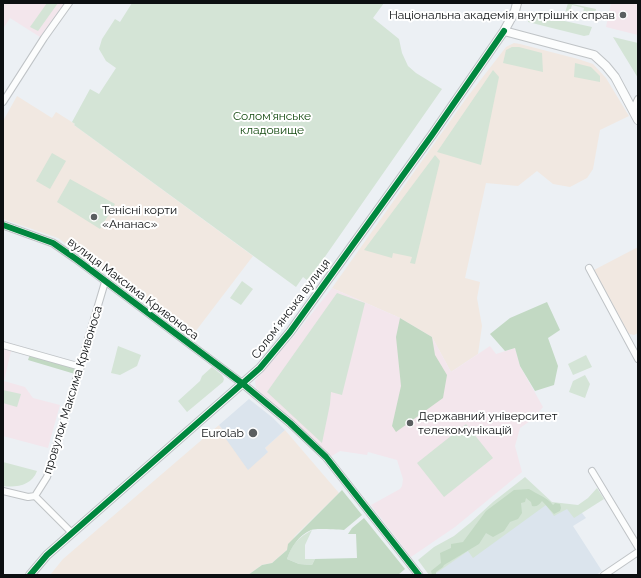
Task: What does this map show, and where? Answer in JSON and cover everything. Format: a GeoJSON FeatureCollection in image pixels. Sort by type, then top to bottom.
{"type":"FeatureCollection","features":[{"type":"Feature","properties":{"kind":"main road","name":"Соломʼянська вулиця"},"geometry":{"type":"LineString","coordinates":[[30,575],[47,555],[260,368],[290,332],[432,135],[504,31],[515,11],[517,3]]}},
{"type":"Feature","properties":{"kind":"main road"},"geometry":{"type":"LineString","coordinates":[[504,31],[594,55],[615,77],[638,120]]}},
{"type":"Feature","properties":{"kind":"street"},"geometry":{"type":"LineString","coordinates":[[3,102],[44,38],[69,3]]}},
{"type":"Feature","properties":{"kind":"street"},"geometry":{"type":"LineString","coordinates":[[633,110],[638,99]]}},
{"type":"Feature","properties":{"kind":"street","name":"вулиця Максима Кривоноса"},"geometry":{"type":"LineString","coordinates":[[3,225],[53,243],[273,408],[326,457],[419,575]]}},
{"type":"Feature","properties":{"kind":"street"},"geometry":{"type":"LineString","coordinates":[[589,268],[638,359]]}},
{"type":"Feature","properties":{"kind":"street","name":"провулок Максима Кривоноса"},"geometry":{"type":"LineString","coordinates":[[35,496],[47,477],[81,367],[105,282]]}},
{"type":"Feature","properties":{"kind":"street"},"geometry":{"type":"LineString","coordinates":[[3,345],[81,367]]}},
{"type":"Feature","properties":{"kind":"street"},"geometry":{"type":"LineString","coordinates":[[592,471],[638,547]]}},
{"type":"Feature","properties":{"kind":"street"},"geometry":{"type":"LineString","coordinates":[[3,491],[28,497],[35,496],[72,533]]}},
{"type":"Feature","properties":{"kind":"street"},"geometry":{"type":"LineString","coordinates":[[604,575],[638,552]]}},
{"type":"Feature","properties":{"kind":"shaded area"},"geometry":{"type":"Polygon","coordinates":[[[3,3],[65,3],[40,37],[10,18],[3,29],[3,3]]]}},
{"type":"Feature","properties":{"kind":"shaded area","name":"Національна академія внутрішніх справ"},"geometry":{"type":"Polygon","coordinates":[[[611,3],[638,3],[638,35],[606,27],[611,3]]]}},
{"type":"Feature","properties":{"kind":"shaded area"},"geometry":{"type":"Polygon","coordinates":[[[514,43],[593,64],[606,78],[629,116],[600,130],[593,169],[587,178],[570,187],[553,184],[537,171],[518,186],[486,183],[465,278],[480,282],[477,298],[482,326],[478,354],[451,372],[432,337],[400,318],[332,288],[465,100],[506,47],[514,43]]]}},
{"type":"Feature","properties":{"kind":"shaded area"},"geometry":{"type":"Polygon","coordinates":[[[17,96],[52,118],[56,112],[75,124],[74,125],[253,256],[192,336],[58,238],[3,219],[3,121],[17,96]]]}},
{"type":"Feature","properties":{"kind":"shaded area"},"geometry":{"type":"Polygon","coordinates":[[[638,247],[638,333],[634,335],[626,333],[594,270],[638,247]]]}},
{"type":"Feature","properties":{"kind":"shaded area","name":"Державний університет телекомунікацій"},"geometry":{"type":"Polygon","coordinates":[[[332,288],[400,318],[432,337],[451,372],[490,346],[496,354],[515,348],[520,366],[543,407],[533,419],[520,428],[515,446],[522,472],[455,527],[411,557],[371,505],[400,489],[402,486],[403,479],[397,460],[368,452],[367,455],[340,451],[330,457],[256,388],[255,381],[294,336],[332,288]]]}},
{"type":"Feature","properties":{"kind":"shaded area"},"geometry":{"type":"Polygon","coordinates":[[[3,349],[11,351],[4,381],[25,387],[33,398],[60,405],[48,448],[3,436],[3,349]]]}},
{"type":"Feature","properties":{"kind":"shaded area","name":"Eurolab"},"geometry":{"type":"Polygon","coordinates":[[[249,399],[273,418],[285,430],[265,448],[268,452],[248,470],[226,439],[228,436],[219,425],[249,399]]]}},
{"type":"Feature","properties":{"kind":"shaded area"},"geometry":{"type":"Polygon","coordinates":[[[219,425],[228,437],[226,439],[268,452],[265,448],[285,430],[339,493],[295,536],[287,550],[272,563],[262,565],[248,575],[50,575],[63,559],[219,425]]]}},
{"type":"Feature","properties":{"kind":"shaded area"},"geometry":{"type":"Polygon","coordinates":[[[545,498],[552,504],[578,508],[586,518],[573,526],[602,571],[596,575],[434,574],[545,498]]]}},
{"type":"Feature","properties":{"kind":"green space"},"geometry":{"type":"Polygon","coordinates":[[[47,3],[58,3],[38,31],[30,27],[47,3]]]}},
{"type":"Feature","properties":{"kind":"green space","name":"Солом'янське кладовище"},"geometry":{"type":"Polygon","coordinates":[[[132,3],[384,3],[373,18],[399,39],[402,53],[408,66],[416,73],[442,89],[308,281],[303,277],[296,287],[74,125],[75,124],[72,122],[90,89],[99,94],[116,68],[106,61],[99,49],[102,39],[115,19],[120,22],[132,3]]]}},
{"type":"Feature","properties":{"kind":"green space"},"geometry":{"type":"Polygon","coordinates":[[[568,3],[596,9],[594,19],[588,18],[589,14],[583,13],[584,8],[572,5],[569,14],[565,13],[568,3]]]}},
{"type":"Feature","properties":{"kind":"green space"},"geometry":{"type":"Polygon","coordinates":[[[528,13],[592,27],[589,35],[584,36],[528,22],[528,13]]]}},
{"type":"Feature","properties":{"kind":"green space"},"geometry":{"type":"Polygon","coordinates":[[[613,37],[638,43],[638,78],[613,37]]]}},
{"type":"Feature","properties":{"kind":"green space"},"geometry":{"type":"Polygon","coordinates":[[[512,47],[519,47],[542,53],[543,72],[503,63],[506,50],[512,47]]]}},
{"type":"Feature","properties":{"kind":"green space"},"geometry":{"type":"Polygon","coordinates":[[[575,63],[591,67],[600,76],[600,82],[574,77],[575,63]]]}},
{"type":"Feature","properties":{"kind":"green space"},"geometry":{"type":"Polygon","coordinates":[[[493,70],[499,77],[481,165],[437,152],[493,70]]]}},
{"type":"Feature","properties":{"kind":"green space"},"geometry":{"type":"Polygon","coordinates":[[[52,153],[66,161],[50,189],[36,181],[52,153]]]}},
{"type":"Feature","properties":{"kind":"green space"},"geometry":{"type":"Polygon","coordinates":[[[435,155],[440,161],[415,264],[410,263],[412,257],[393,253],[392,258],[364,250],[435,155]]]}},
{"type":"Feature","properties":{"kind":"green space","name":"Тенісні корти «Ананас»"},"geometry":{"type":"Polygon","coordinates":[[[70,179],[115,204],[100,229],[57,202],[70,179]]]}},
{"type":"Feature","properties":{"kind":"green space"},"geometry":{"type":"Polygon","coordinates":[[[242,281],[253,289],[241,305],[230,298],[242,281]]]}},
{"type":"Feature","properties":{"kind":"green space"},"geometry":{"type":"Polygon","coordinates":[[[337,293],[365,303],[342,395],[331,392],[322,443],[267,392],[337,293]]]}},
{"type":"Feature","properties":{"kind":"green space"},"geometry":{"type":"Polygon","coordinates":[[[547,302],[560,330],[548,338],[558,366],[554,385],[535,391],[520,366],[515,348],[505,351],[490,334],[510,318],[547,302]]]}},
{"type":"Feature","properties":{"kind":"green space"},"geometry":{"type":"Polygon","coordinates":[[[400,318],[432,337],[435,355],[447,375],[443,398],[396,432],[392,426],[401,386],[396,337],[400,318]]]}},
{"type":"Feature","properties":{"kind":"green space"},"geometry":{"type":"Polygon","coordinates":[[[118,346],[141,355],[137,366],[120,375],[111,373],[118,346]]]}},
{"type":"Feature","properties":{"kind":"green space"},"geometry":{"type":"Polygon","coordinates":[[[30,354],[77,368],[75,374],[28,360],[30,354]]]}},
{"type":"Feature","properties":{"kind":"green space"},"geometry":{"type":"Polygon","coordinates":[[[586,355],[592,367],[573,375],[568,364],[586,355]]]}},
{"type":"Feature","properties":{"kind":"green space"},"geometry":{"type":"Polygon","coordinates":[[[212,367],[222,375],[224,379],[223,382],[187,412],[178,401],[200,381],[202,376],[212,367]]]}},
{"type":"Feature","properties":{"kind":"green space"},"geometry":{"type":"Polygon","coordinates":[[[585,375],[590,384],[585,398],[569,392],[573,381],[585,375]]]}},
{"type":"Feature","properties":{"kind":"green space"},"geometry":{"type":"Polygon","coordinates":[[[3,390],[21,394],[17,407],[3,403],[3,390]]]}},
{"type":"Feature","properties":{"kind":"green space"},"geometry":{"type":"Polygon","coordinates":[[[466,424],[493,458],[444,497],[417,463],[466,424]]]}},
{"type":"Feature","properties":{"kind":"green space"},"geometry":{"type":"Polygon","coordinates":[[[3,462],[37,471],[32,480],[19,486],[3,486],[3,462]]]}},
{"type":"Feature","properties":{"kind":"green space"},"geometry":{"type":"Polygon","coordinates":[[[525,477],[552,502],[578,505],[588,498],[597,488],[604,499],[574,518],[567,509],[554,516],[546,505],[473,558],[468,551],[435,575],[429,575],[418,560],[434,547],[454,536],[493,502],[525,477]]]}},
{"type":"Feature","properties":{"kind":"green space"},"geometry":{"type":"Polygon","coordinates":[[[529,489],[545,498],[553,505],[555,503],[560,504],[560,511],[554,514],[542,501],[538,505],[532,506],[531,502],[526,498],[525,502],[521,503],[522,513],[518,519],[510,522],[504,531],[493,537],[486,533],[479,544],[444,565],[436,572],[436,575],[432,575],[431,571],[441,563],[440,553],[451,548],[451,544],[463,542],[486,511],[514,490],[529,489]]]}},
{"type":"Feature","properties":{"kind":"green space"},"geometry":{"type":"Polygon","coordinates":[[[342,490],[362,515],[344,530],[318,529],[307,532],[296,542],[287,559],[299,564],[312,565],[315,559],[357,558],[356,534],[348,534],[352,528],[364,518],[405,569],[398,575],[248,575],[262,565],[272,563],[287,550],[288,544],[342,490]]]}},
{"type":"Feature","properties":{"kind":"green space"},"geometry":{"type":"Polygon","coordinates":[[[312,530],[305,545],[305,559],[315,559],[312,565],[299,564],[287,559],[296,542],[312,530]]]}},
{"type":"Feature","properties":{"kind":"cycle path"},"geometry":{"type":"LineString","coordinates":[[30,575],[47,555],[260,368],[290,332],[432,135],[504,31]]}},
{"type":"Feature","properties":{"kind":"cycle path"},"geometry":{"type":"LineString","coordinates":[[3,225],[53,243],[243,384],[290,423],[326,457],[419,575]]}},
{"type":"Feature","properties":{"kind":"place","name":"Національна академія внутрішніх справ"},"geometry":{"type":"Point","coordinates":[623,15]}},
{"type":"Feature","properties":{"kind":"place","name":"Тенісні корти «Ананас»"},"geometry":{"type":"Point","coordinates":[94,217]}},
{"type":"Feature","properties":{"kind":"place","name":"Державний університет телекомунікацій"},"geometry":{"type":"Point","coordinates":[410,423]}},
{"type":"Feature","properties":{"kind":"place","name":"Eurolab"},"geometry":{"type":"Point","coordinates":[253,433]}}]}
